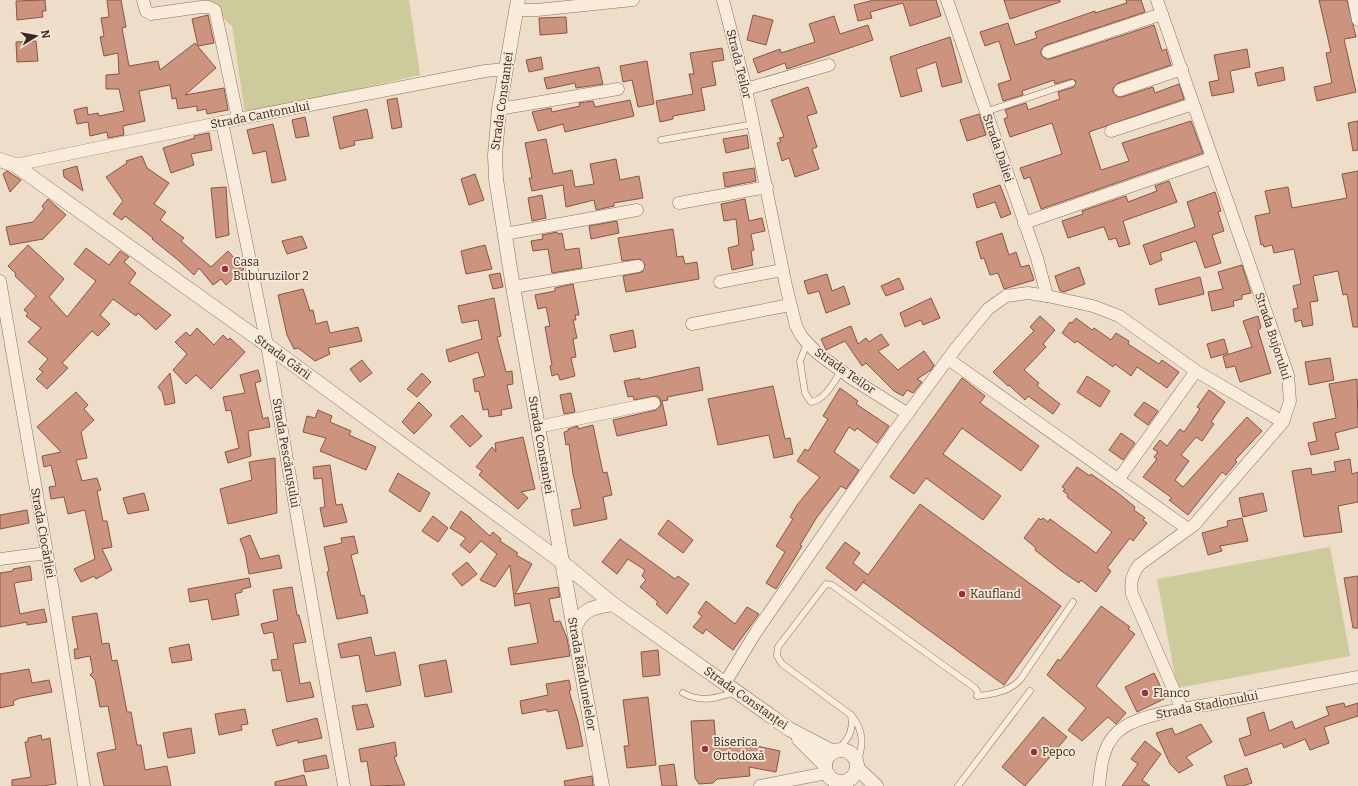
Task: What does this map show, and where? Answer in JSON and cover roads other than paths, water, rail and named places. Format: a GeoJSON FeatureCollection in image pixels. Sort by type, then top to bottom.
{"type":"FeatureCollection","features":[{"type":"Feature","properties":{"kind":"street"},"geometry":{"type":"LineString","coordinates":[[143,0],[146,11],[151,14],[202,7],[210,7],[214,10],[238,119]]}},
{"type":"Feature","properties":{"kind":"street"},"geometry":{"type":"LineString","coordinates":[[518,5],[537,10],[633,0]]}},
{"type":"Feature","properties":{"kind":"street","name":"Strada Teilor"},"geometry":{"type":"LineString","coordinates":[[723,0],[754,124],[782,270],[796,326],[808,344],[817,353],[841,371],[908,414]]}},
{"type":"Feature","properties":{"kind":"street","name":"Strada Daliei"},"geometry":{"type":"LineString","coordinates":[[947,0],[1037,258],[1047,296]]}},
{"type":"Feature","properties":{"kind":"street","name":"Strada Bujorului"},"geometry":{"type":"LineString","coordinates":[[1157,0],[1288,375],[1290,401],[1283,422],[1188,529],[1139,565],[1130,584],[1132,594],[1182,709]]}},
{"type":"Feature","properties":{"kind":"street"},"geometry":{"type":"LineString","coordinates":[[1354,0],[1358,20]]}},
{"type":"Feature","properties":{"kind":"street","name":"Strada Constanței"},"geometry":{"type":"LineString","coordinates":[[518,5],[499,109],[495,155],[496,179],[513,287],[562,562],[613,604],[789,729],[834,751]]}},
{"type":"Feature","properties":{"kind":"street"},"geometry":{"type":"LineString","coordinates":[[1048,52],[1162,14]]}},
{"type":"Feature","properties":{"kind":"street"},"geometry":{"type":"LineString","coordinates":[[746,89],[829,65]]}},
{"type":"Feature","properties":{"kind":"street","name":"Strada Cantonului"},"geometry":{"type":"LineString","coordinates":[[16,164],[485,71],[506,69]]}},
{"type":"Feature","properties":{"kind":"street"},"geometry":{"type":"LineString","coordinates":[[1120,90],[1182,69]]}},
{"type":"Feature","properties":{"kind":"street"},"geometry":{"type":"LineString","coordinates":[[499,109],[618,89]]}},
{"type":"Feature","properties":{"kind":"street"},"geometry":{"type":"LineString","coordinates":[[1112,132],[1193,104]]}},
{"type":"Feature","properties":{"kind":"street","name":"Strada Pescărușului"},"geometry":{"type":"LineString","coordinates":[[222,122],[267,345],[344,786]]}},
{"type":"Feature","properties":{"kind":"street"},"geometry":{"type":"LineString","coordinates":[[1024,223],[1212,158]]}},
{"type":"Feature","properties":{"kind":"street","name":"Strada Gării"},"geometry":{"type":"LineString","coordinates":[[0,160],[16,164],[267,345],[562,562]]}},
{"type":"Feature","properties":{"kind":"street"},"geometry":{"type":"LineString","coordinates":[[679,203],[767,187]]}},
{"type":"Feature","properties":{"kind":"street"},"geometry":{"type":"LineString","coordinates":[[504,234],[637,210]]}},
{"type":"Feature","properties":{"kind":"street"},"geometry":{"type":"LineString","coordinates":[[513,287],[638,266]]}},
{"type":"Feature","properties":{"kind":"street"},"geometry":{"type":"LineString","coordinates":[[720,282],[782,270]]}},
{"type":"Feature","properties":{"kind":"street","name":"Strada Ciocârliei"},"geometry":{"type":"LineString","coordinates":[[0,281],[47,552],[84,786]]}},
{"type":"Feature","properties":{"kind":"street"},"geometry":{"type":"LineString","coordinates":[[730,687],[756,632],[816,543],[948,359],[988,309],[999,300],[1018,294],[1047,296],[1093,306],[1119,316],[1196,370],[1283,422]]}},
{"type":"Feature","properties":{"kind":"street"},"geometry":{"type":"LineString","coordinates":[[692,324],[790,305]]}},
{"type":"Feature","properties":{"kind":"street"},"geometry":{"type":"LineString","coordinates":[[948,359],[1188,529]]}},
{"type":"Feature","properties":{"kind":"street"},"geometry":{"type":"LineString","coordinates":[[1118,480],[1196,370]]}},
{"type":"Feature","properties":{"kind":"street"},"geometry":{"type":"LineString","coordinates":[[538,427],[654,404]]}},
{"type":"Feature","properties":{"kind":"street"},"geometry":{"type":"LineString","coordinates":[[0,560],[47,552]]}},
{"type":"Feature","properties":{"kind":"street","name":"Strada Rândunelelor"},"geometry":{"type":"LineString","coordinates":[[562,562],[602,786]]}},
{"type":"Feature","properties":{"kind":"street"},"geometry":{"type":"LineString","coordinates":[[574,630],[578,620],[583,614],[591,609],[613,604]]}},
{"type":"Feature","properties":{"kind":"street","name":"Strada Stadionului"},"geometry":{"type":"LineString","coordinates":[[1099,786],[1104,750],[1123,727],[1138,720],[1182,709],[1358,677]]}},
{"type":"Feature","properties":{"kind":"street"},"geometry":{"type":"LineString","coordinates":[[789,729],[826,769],[834,780],[846,784],[854,775],[857,767]]}},
{"type":"Feature","properties":{"kind":"street"},"geometry":{"type":"LineString","coordinates":[[826,769],[828,756],[834,751],[844,750],[852,754],[857,767],[876,786]]}},
{"type":"Feature","properties":{"kind":"street"},"geometry":{"type":"LineString","coordinates":[[760,786],[826,769]]}},
{"type":"Feature","properties":{"kind":"lane"},"geometry":{"type":"LineString","coordinates":[[985,112],[1072,83]]}},
{"type":"Feature","properties":{"kind":"lane"},"geometry":{"type":"LineString","coordinates":[[661,140],[754,124]]}},
{"type":"Feature","properties":{"kind":"lane"},"geometry":{"type":"LineString","coordinates":[[808,344],[800,361],[805,393],[811,402],[822,397],[841,371]]}},
{"type":"Feature","properties":{"kind":"lane"},"geometry":{"type":"LineString","coordinates":[[857,767],[861,752],[862,734],[859,724],[851,715],[782,664],[777,656],[778,647],[826,584],[832,585],[975,688],[978,693],[977,696],[1012,688],[1020,680],[1072,602]]}},
{"type":"Feature","properties":{"kind":"lane"},"geometry":{"type":"LineString","coordinates":[[683,693],[697,698],[711,699],[730,687]]}},
{"type":"Feature","properties":{"kind":"lane"},"geometry":{"type":"LineString","coordinates":[[958,786],[1030,691]]}},
{"type":"Feature","properties":{"kind":"lane"},"geometry":{"type":"LineString","coordinates":[[834,751],[846,742],[851,733],[851,715]]}},
{"type":"Feature","properties":{"kind":"place","name":"Casa Buburuzilor 2"},"geometry":{"type":"Point","coordinates":[225,269]}},
{"type":"Feature","properties":{"kind":"place","name":"Kaufland"},"geometry":{"type":"Point","coordinates":[962,594]}},
{"type":"Feature","properties":{"kind":"place","name":"Flanco"},"geometry":{"type":"Point","coordinates":[1145,693]}},
{"type":"Feature","properties":{"kind":"place","name":"Biserica Ortodoxă"},"geometry":{"type":"Point","coordinates":[705,749]}},
{"type":"Feature","properties":{"kind":"place","name":"Pepco"},"geometry":{"type":"Point","coordinates":[1034,752]}}]}
